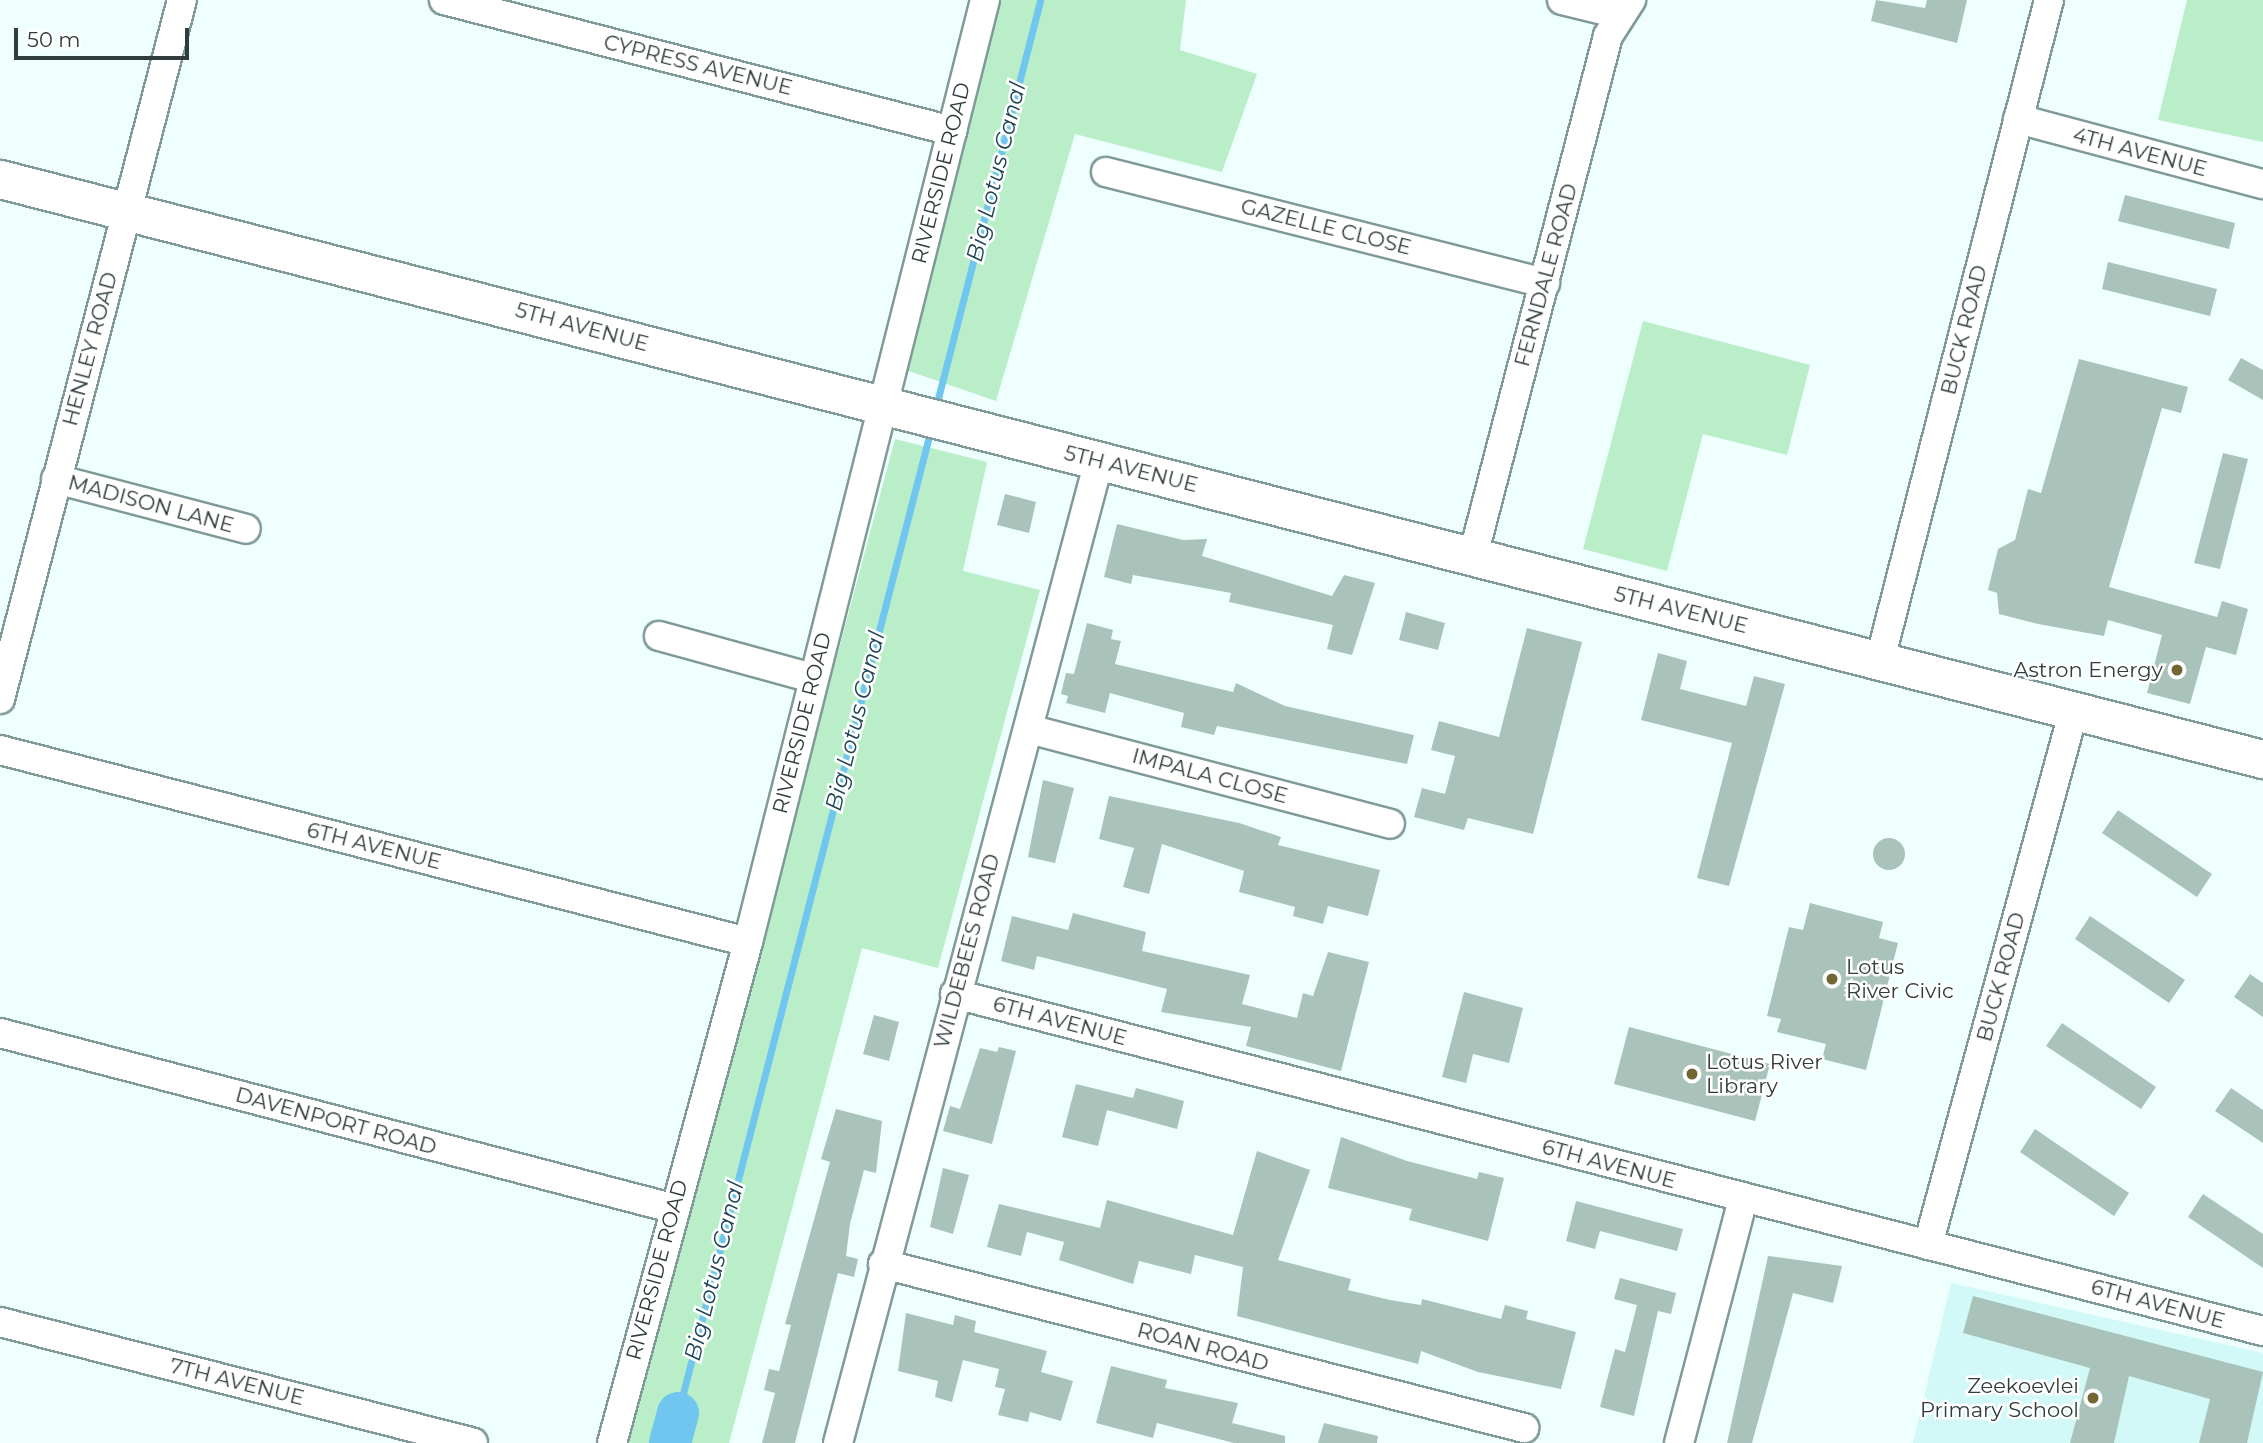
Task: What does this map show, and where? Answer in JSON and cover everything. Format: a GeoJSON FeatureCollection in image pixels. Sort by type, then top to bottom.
{"type":"FeatureCollection","features":[{"type":"Feature","properties":{"kind":"main road","name":"5TH AVENUE"},"geometry":{"type":"LineString","coordinates":[[0,179],[2263,759]]}},
{"type":"Feature","properties":{"kind":"street","name":"HENLEY ROAD"},"geometry":{"type":"LineString","coordinates":[[0,699],[182,0]]}},
{"type":"Feature","properties":{"kind":"street","name":"CYPRESS AVENUE"},"geometry":{"type":"LineString","coordinates":[[444,0],[952,131]]}},
{"type":"Feature","properties":{"kind":"street","name":"RIVERSIDE ROAD"},"geometry":{"type":"LineString","coordinates":[[612,1443],[672,1208],[748,942],[985,0]]}},
{"type":"Feature","properties":{"kind":"street"},"geometry":{"type":"LineString","coordinates":[[1562,0],[1625,7]]}},
{"type":"Feature","properties":{"kind":"street","name":"BUCK ROAD"},"geometry":{"type":"LineString","coordinates":[[1880,660],[2049,0]]}},
{"type":"Feature","properties":{"kind":"street","name":"FERNDALE ROAD"},"geometry":{"type":"LineString","coordinates":[[1473,556],[1545,283],[1625,7]]}},
{"type":"Feature","properties":{"kind":"street","name":"4TH AVENUE"},"geometry":{"type":"LineString","coordinates":[[2018,119],[2263,184]]}},
{"type":"Feature","properties":{"kind":"street","name":"GAZELLE CLOSE"},"geometry":{"type":"LineString","coordinates":[[1106,172],[1545,283]]}},
{"type":"Feature","properties":{"kind":"street","name":"WILDEBEES ROAD"},"geometry":{"type":"LineString","coordinates":[[838,1443],[883,1264],[1099,461]]}},
{"type":"Feature","properties":{"kind":"street","name":"MADISON LANE"},"geometry":{"type":"LineString","coordinates":[[57,479],[246,530]]}},
{"type":"Feature","properties":{"kind":"street"},"geometry":{"type":"LineString","coordinates":[[659,636],[813,678]]}},
{"type":"Feature","properties":{"kind":"street","name":"BUCK ROAD"},"geometry":{"type":"LineString","coordinates":[[1928,1245],[2074,710]]}},
{"type":"Feature","properties":{"kind":"street","name":"IMPALA CLOSE"},"geometry":{"type":"LineString","coordinates":[[1029,729],[1390,824]]}},
{"type":"Feature","properties":{"kind":"street","name":"6TH AVENUE"},"geometry":{"type":"LineString","coordinates":[[0,750],[748,942]]}},
{"type":"Feature","properties":{"kind":"street","name":"6TH AVENUE"},"geometry":{"type":"LineString","coordinates":[[955,994],[2263,1331]]}},
{"type":"Feature","properties":{"kind":"street","name":"DAVENPORT ROAD"},"geometry":{"type":"LineString","coordinates":[[0,1033],[672,1208]]}},
{"type":"Feature","properties":{"kind":"street"},"geometry":{"type":"LineString","coordinates":[[1679,1443],[1743,1199]]}},
{"type":"Feature","properties":{"kind":"street","name":"ROAN ROAD"},"geometry":{"type":"LineString","coordinates":[[883,1264],[1524,1428]]}},
{"type":"Feature","properties":{"kind":"street","name":"7TH AVENUE"},"geometry":{"type":"LineString","coordinates":[[0,1322],[473,1443]]}},
{"type":"Feature","properties":{"kind":"shaded area","name":"Zeekoevlei Primary School"},"geometry":{"type":"Polygon","coordinates":[[[1951,1283],[2263,1353],[2263,1443],[1913,1443],[1951,1283]]]}},
{"type":"Feature","properties":{"kind":"green space"},"geometry":{"type":"Polygon","coordinates":[[[998,0],[1186,0],[1180,50],[1257,74],[1222,172],[1075,134],[996,401],[903,369],[998,0]]]}},
{"type":"Feature","properties":{"kind":"green space"},"geometry":{"type":"Polygon","coordinates":[[[2187,0],[2263,0],[2263,142],[2158,120],[2187,0]]]}},
{"type":"Feature","properties":{"kind":"green space"},"geometry":{"type":"Polygon","coordinates":[[[1643,321],[1810,365],[1787,455],[1703,434],[1667,571],[1583,549],[1643,321]]]}},
{"type":"Feature","properties":{"kind":"green space"},"geometry":{"type":"Polygon","coordinates":[[[895,439],[987,462],[963,571],[1040,590],[938,968],[862,948],[729,1443],[627,1443],[895,439]]]}},
{"type":"Feature","properties":{"kind":"building"},"geometry":{"type":"Polygon","coordinates":[[[1876,0],[1925,8],[1927,0],[1967,0],[1957,43],[1871,21],[1876,0]]]}},
{"type":"Feature","properties":{"kind":"building"},"geometry":{"type":"Polygon","coordinates":[[[2125,195],[2235,223],[2229,249],[2118,221],[2125,195]]]}},
{"type":"Feature","properties":{"kind":"building"},"geometry":{"type":"Polygon","coordinates":[[[2108,262],[2217,289],[2210,316],[2102,289],[2108,262]]]}},
{"type":"Feature","properties":{"kind":"building"},"geometry":{"type":"Polygon","coordinates":[[[2241,358],[2263,370],[2263,400],[2228,380],[2241,358]]]}},
{"type":"Feature","properties":{"kind":"building"},"geometry":{"type":"Polygon","coordinates":[[[2079,359],[2188,387],[2181,413],[2162,408],[2109,587],[2217,617],[2222,601],[2248,609],[2236,655],[2206,647],[2190,704],[2147,693],[2162,635],[2108,620],[2104,636],[1999,614],[1997,593],[1988,590],[1998,549],[2015,540],[2028,489],[2041,493],[2079,359]]]}},
{"type":"Feature","properties":{"kind":"building"},"geometry":{"type":"Polygon","coordinates":[[[2223,453],[2248,459],[2220,569],[2194,563],[2223,453]]]}},
{"type":"Feature","properties":{"kind":"building"},"geometry":{"type":"Polygon","coordinates":[[[1005,494],[1036,502],[1029,533],[997,525],[1005,494]]]}},
{"type":"Feature","properties":{"kind":"building"},"geometry":{"type":"Polygon","coordinates":[[[1117,524],[1183,540],[1207,539],[1202,556],[1332,596],[1344,575],[1375,583],[1352,655],[1327,649],[1333,625],[1229,602],[1231,593],[1133,575],[1131,584],[1104,577],[1117,524]]]}},
{"type":"Feature","properties":{"kind":"building"},"geometry":{"type":"Polygon","coordinates":[[[1406,612],[1445,623],[1438,650],[1399,640],[1406,612]]]}},
{"type":"Feature","properties":{"kind":"building"},"geometry":{"type":"Polygon","coordinates":[[[1087,623],[1113,630],[1111,639],[1121,641],[1115,664],[1233,692],[1236,683],[1285,706],[1414,735],[1407,764],[1217,726],[1214,735],[1181,727],[1184,713],[1110,693],[1105,713],[1066,703],[1068,696],[1061,694],[1066,673],[1074,674],[1087,623]]]}},
{"type":"Feature","properties":{"kind":"building"},"geometry":{"type":"Polygon","coordinates":[[[1527,628],[1582,642],[1533,834],[1468,818],[1464,830],[1414,817],[1422,788],[1445,794],[1455,756],[1431,750],[1439,721],[1499,737],[1527,628]]]}},
{"type":"Feature","properties":{"kind":"building"},"geometry":{"type":"Polygon","coordinates":[[[1658,653],[1687,661],[1680,689],[1746,706],[1754,676],[1785,684],[1729,886],[1697,878],[1732,743],[1641,720],[1658,653]]]}},
{"type":"Feature","properties":{"kind":"building"},"geometry":{"type":"Polygon","coordinates":[[[1043,780],[1074,788],[1055,863],[1028,857],[1043,780]]]}},
{"type":"Feature","properties":{"kind":"building"},"geometry":{"type":"Polygon","coordinates":[[[1109,796],[1239,823],[1281,837],[1278,845],[1380,870],[1368,916],[1328,906],[1323,924],[1293,916],[1295,907],[1239,892],[1244,871],[1162,844],[1149,894],[1123,887],[1134,848],[1099,839],[1109,796]]]}},
{"type":"Feature","properties":{"kind":"building"},"geometry":{"type":"Polygon","coordinates":[[[2118,810],[2212,874],[2197,897],[2102,833],[2118,810]]]}},
{"type":"Feature","properties":{"kind":"building"},"geometry":{"type":"Polygon","coordinates":[[[1889,838],[1900,843],[1905,854],[1900,865],[1889,870],[1878,865],[1873,854],[1878,843],[1889,838]]]}},
{"type":"Feature","properties":{"kind":"building","name":"Lotus River Civic"},"geometry":{"type":"Polygon","coordinates":[[[1810,903],[1883,922],[1879,938],[1898,943],[1866,1070],[1822,1059],[1826,1044],[1777,1032],[1781,1019],[1767,1016],[1789,927],[1803,930],[1810,903]]]}},
{"type":"Feature","properties":{"kind":"building"},"geometry":{"type":"Polygon","coordinates":[[[1073,913],[1146,932],[1142,951],[1250,975],[1242,1004],[1297,1018],[1303,993],[1313,996],[1328,952],[1369,962],[1341,1071],[1246,1046],[1251,1027],[1161,1012],[1167,989],[1037,956],[1034,970],[1001,961],[1012,916],[1068,930],[1073,913]]]}},
{"type":"Feature","properties":{"kind":"building"},"geometry":{"type":"Polygon","coordinates":[[[2090,916],[2185,980],[2169,1003],[2075,939],[2090,916]]]}},
{"type":"Feature","properties":{"kind":"building"},"geometry":{"type":"Polygon","coordinates":[[[2250,974],[2263,983],[2263,1017],[2234,997],[2250,974]]]}},
{"type":"Feature","properties":{"kind":"building"},"geometry":{"type":"Polygon","coordinates":[[[1464,992],[1523,1008],[1509,1063],[1473,1054],[1466,1083],[1442,1077],[1464,992]]]}},
{"type":"Feature","properties":{"kind":"building"},"geometry":{"type":"Polygon","coordinates":[[[874,1015],[899,1022],[889,1061],[863,1054],[874,1015]]]}},
{"type":"Feature","properties":{"kind":"building"},"geometry":{"type":"Polygon","coordinates":[[[2062,1023],[2156,1087],[2141,1109],[2046,1046],[2062,1023]]]}},
{"type":"Feature","properties":{"kind":"building","name":"Lotus River Library"},"geometry":{"type":"Polygon","coordinates":[[[1629,1027],[1770,1064],[1755,1121],[1614,1084],[1629,1027]]]}},
{"type":"Feature","properties":{"kind":"building"},"geometry":{"type":"Polygon","coordinates":[[[999,1047],[1016,1051],[992,1144],[943,1131],[950,1106],[960,1109],[980,1048],[997,1052],[999,1047]]]}},
{"type":"Feature","properties":{"kind":"building"},"geometry":{"type":"Polygon","coordinates":[[[1076,1084],[1133,1098],[1136,1088],[1184,1101],[1177,1129],[1107,1110],[1098,1146],[1062,1137],[1076,1084]]]}},
{"type":"Feature","properties":{"kind":"building"},"geometry":{"type":"Polygon","coordinates":[[[2231,1088],[2263,1110],[2263,1143],[2215,1111],[2231,1088]]]}},
{"type":"Feature","properties":{"kind":"building"},"geometry":{"type":"Polygon","coordinates":[[[836,1109],[882,1121],[876,1173],[864,1170],[850,1224],[846,1256],[858,1259],[854,1277],[838,1273],[795,1443],[762,1443],[775,1393],[764,1390],[769,1369],[779,1371],[791,1325],[785,1324],[830,1162],[821,1159],[836,1109]]]}},
{"type":"Feature","properties":{"kind":"building"},"geometry":{"type":"Polygon","coordinates":[[[2035,1129],[2129,1193],[2114,1216],[2020,1152],[2035,1129]]]}},
{"type":"Feature","properties":{"kind":"building"},"geometry":{"type":"Polygon","coordinates":[[[1341,1137],[1407,1161],[1477,1179],[1479,1172],[1504,1178],[1488,1241],[1409,1220],[1412,1209],[1328,1188],[1341,1137]]]}},
{"type":"Feature","properties":{"kind":"building"},"geometry":{"type":"Polygon","coordinates":[[[1257,1151],[1310,1170],[1278,1260],[1351,1279],[1348,1290],[1421,1305],[1422,1299],[1501,1319],[1505,1305],[1528,1311],[1526,1319],[1576,1332],[1561,1389],[1478,1372],[1421,1351],[1418,1364],[1237,1316],[1243,1267],[1195,1255],[1191,1274],[1139,1261],[1133,1284],[1059,1260],[1064,1242],[1027,1232],[1021,1256],[987,1247],[999,1204],[1100,1228],[1107,1200],[1233,1235],[1257,1151]]]}},
{"type":"Feature","properties":{"kind":"building"},"geometry":{"type":"Polygon","coordinates":[[[943,1168],[969,1175],[953,1234],[930,1227],[943,1168]]]}},
{"type":"Feature","properties":{"kind":"building"},"geometry":{"type":"Polygon","coordinates":[[[2203,1194],[2263,1234],[2263,1268],[2188,1217],[2203,1194]]]}},
{"type":"Feature","properties":{"kind":"building"},"geometry":{"type":"Polygon","coordinates":[[[1576,1201],[1683,1229],[1677,1251],[1600,1231],[1595,1249],[1566,1241],[1576,1201]]]}},
{"type":"Feature","properties":{"kind":"building"},"geometry":{"type":"Polygon","coordinates":[[[1768,1256],[1842,1266],[1833,1303],[1793,1293],[1752,1443],[1727,1443],[1768,1256]]]}},
{"type":"Feature","properties":{"kind":"building"},"geometry":{"type":"Polygon","coordinates":[[[1620,1278],[1676,1293],[1671,1314],[1658,1311],[1634,1416],[1600,1407],[1615,1349],[1625,1352],[1637,1305],[1614,1299],[1620,1278]]]}},
{"type":"Feature","properties":{"kind":"building","name":"Zeekoevlei Primary School"},"geometry":{"type":"Polygon","coordinates":[[[1973,1296],[2263,1372],[2247,1443],[2199,1443],[2210,1399],[2129,1376],[2114,1443],[2070,1443],[2090,1368],[1963,1333],[1973,1296]]]}},
{"type":"Feature","properties":{"kind":"building"},"geometry":{"type":"Polygon","coordinates":[[[906,1313],[953,1325],[955,1315],[976,1321],[974,1332],[1047,1351],[1041,1372],[1073,1381],[1061,1421],[1030,1412],[1028,1422],[998,1415],[1005,1389],[995,1387],[999,1369],[963,1360],[952,1402],[935,1397],[938,1381],[898,1371],[906,1313]]]}},
{"type":"Feature","properties":{"kind":"building"},"geometry":{"type":"Polygon","coordinates":[[[1111,1366],[1167,1380],[1165,1388],[1238,1403],[1232,1423],[1285,1436],[1285,1443],[1234,1443],[1157,1423],[1153,1438],[1096,1423],[1111,1366]]]}},
{"type":"Feature","properties":{"kind":"building"},"geometry":{"type":"Polygon","coordinates":[[[1324,1423],[1378,1436],[1377,1443],[1318,1443],[1324,1423]]]}},
{"type":"Feature","properties":{"kind":"waterway","name":"Big Lotus Canal"},"geometry":{"type":"LineString","coordinates":[[935,410],[1040,0]]}},
{"type":"Feature","properties":{"kind":"waterway","name":"Big Lotus Canal"},"geometry":{"type":"LineString","coordinates":[[678,1413],[931,428]]}},
{"type":"Feature","properties":{"kind":"waterway","name":"Big Lotus Canal"},"geometry":{"type":"LineString","coordinates":[[670,1443],[678,1413]]}},
{"type":"Feature","properties":{"kind":"place","name":"Astron Energy"},"geometry":{"type":"Point","coordinates":[2177,670]}},
{"type":"Feature","properties":{"kind":"place","name":"Lotus River Civic"},"geometry":{"type":"Point","coordinates":[1832,979]}},
{"type":"Feature","properties":{"kind":"place","name":"Lotus River Library"},"geometry":{"type":"Point","coordinates":[1692,1074]}},
{"type":"Feature","properties":{"kind":"place","name":"Zeekoevlei Primary School"},"geometry":{"type":"Point","coordinates":[2093,1398]}}]}
